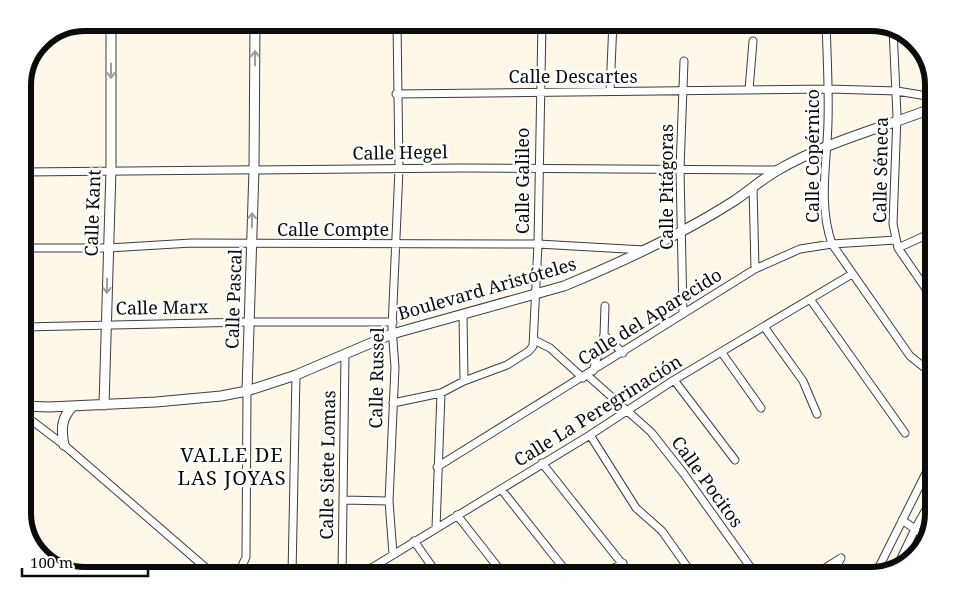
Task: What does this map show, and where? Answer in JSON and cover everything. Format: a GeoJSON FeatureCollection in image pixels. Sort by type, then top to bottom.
{"type":"FeatureCollection","features":[{"type":"Feature","properties":{"kind":"street","name":"Calle Kant"},"geometry":{"type":"LineString","coordinates":[[104,405],[111,170],[111,31]]}},
{"type":"Feature","properties":{"kind":"street","name":"Calle Pascal"},"geometry":{"type":"LineString","coordinates":[[242,567],[246,557],[247,391],[254,169],[255,31]]}},
{"type":"Feature","properties":{"kind":"street","name":"Calle Russel"},"geometry":{"type":"LineString","coordinates":[[392,554],[388,501],[395,367],[392,334],[398,169],[396,94],[398,31]]}},
{"type":"Feature","properties":{"kind":"street","name":"Calle Galileo"},"geometry":{"type":"LineString","coordinates":[[534,340],[534,294],[538,244],[539,92],[542,31]]}},
{"type":"Feature","properties":{"kind":"street"},"geometry":{"type":"LineString","coordinates":[[610,91],[613,31]]}},
{"type":"Feature","properties":{"kind":"street","name":"Calle Copérnico"},"geometry":{"type":"LineString","coordinates":[[826,31],[828,88],[825,224],[832,244],[852,274],[910,356],[917,364],[925,367]]}},
{"type":"Feature","properties":{"kind":"street","name":"Calle Séneca"},"geometry":{"type":"LineString","coordinates":[[893,36],[897,121],[893,224],[898,248],[925,286]]}},
{"type":"Feature","properties":{"kind":"street"},"geometry":{"type":"LineString","coordinates":[[749,90],[753,41]]}},
{"type":"Feature","properties":{"kind":"street","name":"Calle Pitágoras"},"geometry":{"type":"LineString","coordinates":[[683,314],[680,169],[684,61]]}},
{"type":"Feature","properties":{"kind":"street","name":"Calle Descartes"},"geometry":{"type":"LineString","coordinates":[[396,94],[828,88],[897,92],[925,96]]}},
{"type":"Feature","properties":{"kind":"street","name":"Boulevard Aristóteles"},"geometry":{"type":"LineString","coordinates":[[31,406],[104,405],[196,399],[247,391],[296,375],[392,334],[564,286],[644,250],[682,230],[735,200],[778,170],[827,147],[925,111]]}},
{"type":"Feature","properties":{"kind":"street","name":"Calle Hegel"},"geometry":{"type":"LineString","coordinates":[[31,172],[254,169],[778,170]]}},
{"type":"Feature","properties":{"kind":"street"},"geometry":{"type":"LineString","coordinates":[[753,187],[755,269]]}},
{"type":"Feature","properties":{"kind":"street"},"geometry":{"type":"LineString","coordinates":[[898,248],[925,236]]}},
{"type":"Feature","properties":{"kind":"street","name":"Calle del Aparecido"},"geometry":{"type":"LineString","coordinates":[[437,466],[588,375],[755,269],[800,249],[832,244],[896,240]]}},
{"type":"Feature","properties":{"kind":"street","name":"Calle Compte"},"geometry":{"type":"LineString","coordinates":[[31,248],[108,248],[192,243],[252,245],[538,244],[644,250]]}},
{"type":"Feature","properties":{"kind":"street","name":"Calle La Peregrinación"},"geometry":{"type":"LineString","coordinates":[[378,567],[392,554],[590,435],[674,380],[722,354],[852,274]]}},
{"type":"Feature","properties":{"kind":"street"},"geometry":{"type":"LineString","coordinates":[[810,299],[905,433]]}},
{"type":"Feature","properties":{"kind":"street"},"geometry":{"type":"LineString","coordinates":[[588,375],[604,335],[605,306]]}},
{"type":"Feature","properties":{"kind":"street"},"geometry":{"type":"LineString","coordinates":[[462,314],[464,381]]}},
{"type":"Feature","properties":{"kind":"street","name":"Calle Marx"},"geometry":{"type":"LineString","coordinates":[[31,327],[249,322],[393,322]]}},
{"type":"Feature","properties":{"kind":"street"},"geometry":{"type":"LineString","coordinates":[[764,328],[803,381],[817,414]]}},
{"type":"Feature","properties":{"kind":"street"},"geometry":{"type":"LineString","coordinates":[[604,335],[623,353]]}},
{"type":"Feature","properties":{"kind":"street"},"geometry":{"type":"LineString","coordinates":[[393,403],[442,393],[464,381],[507,365],[529,351],[534,340]]}},
{"type":"Feature","properties":{"kind":"street","name":"Calle Pocitos"},"geometry":{"type":"LineString","coordinates":[[534,340],[550,348],[588,375],[651,432],[672,458],[750,567]]}},
{"type":"Feature","properties":{"kind":"street"},"geometry":{"type":"LineString","coordinates":[[722,354],[761,408]]}},
{"type":"Feature","properties":{"kind":"street","name":"Calle Siete Lomas"},"geometry":{"type":"LineString","coordinates":[[342,567],[345,355]]}},
{"type":"Feature","properties":{"kind":"street"},"geometry":{"type":"LineString","coordinates":[[292,567],[296,375]]}},
{"type":"Feature","properties":{"kind":"street"},"geometry":{"type":"LineString","coordinates":[[674,380],[735,460]]}},
{"type":"Feature","properties":{"kind":"street"},"geometry":{"type":"LineString","coordinates":[[436,528],[437,466],[442,393]]}},
{"type":"Feature","properties":{"kind":"street"},"geometry":{"type":"LineString","coordinates":[[64,445],[63,422],[65,414],[72,406]]}},
{"type":"Feature","properties":{"kind":"street"},"geometry":{"type":"LineString","coordinates":[[31,420],[64,445],[204,567]]}},
{"type":"Feature","properties":{"kind":"street"},"geometry":{"type":"LineString","coordinates":[[590,435],[636,508],[662,531],[687,567]]}},
{"type":"Feature","properties":{"kind":"street"},"geometry":{"type":"LineString","coordinates":[[542,463],[625,567]]}},
{"type":"Feature","properties":{"kind":"street"},"geometry":{"type":"LineString","coordinates":[[879,566],[925,476]]}},
{"type":"Feature","properties":{"kind":"street"},"geometry":{"type":"LineString","coordinates":[[501,489],[562,567]]}},
{"type":"Feature","properties":{"kind":"street"},"geometry":{"type":"LineString","coordinates":[[343,500],[388,501]]}},
{"type":"Feature","properties":{"kind":"street"},"geometry":{"type":"LineString","coordinates":[[901,558],[925,511]]}},
{"type":"Feature","properties":{"kind":"street"},"geometry":{"type":"LineString","coordinates":[[456,515],[497,567]]}},
{"type":"Feature","properties":{"kind":"street"},"geometry":{"type":"LineString","coordinates":[[902,520],[921,533]]}},
{"type":"Feature","properties":{"kind":"street"},"geometry":{"type":"LineString","coordinates":[[414,541],[432,567]]}},
{"type":"Feature","properties":{"kind":"street"},"geometry":{"type":"LineString","coordinates":[[828,567],[841,558],[836,567]]}},
{"type":"Feature","properties":{"kind":"street"},"geometry":{"type":"LineString","coordinates":[[616,567],[622,563]]}},
{"type":"Feature","properties":{"kind":"district","name":"VALLE DE LAS JOYAS"},"geometry":{"type":"Point","coordinates":[232,466]}}]}
